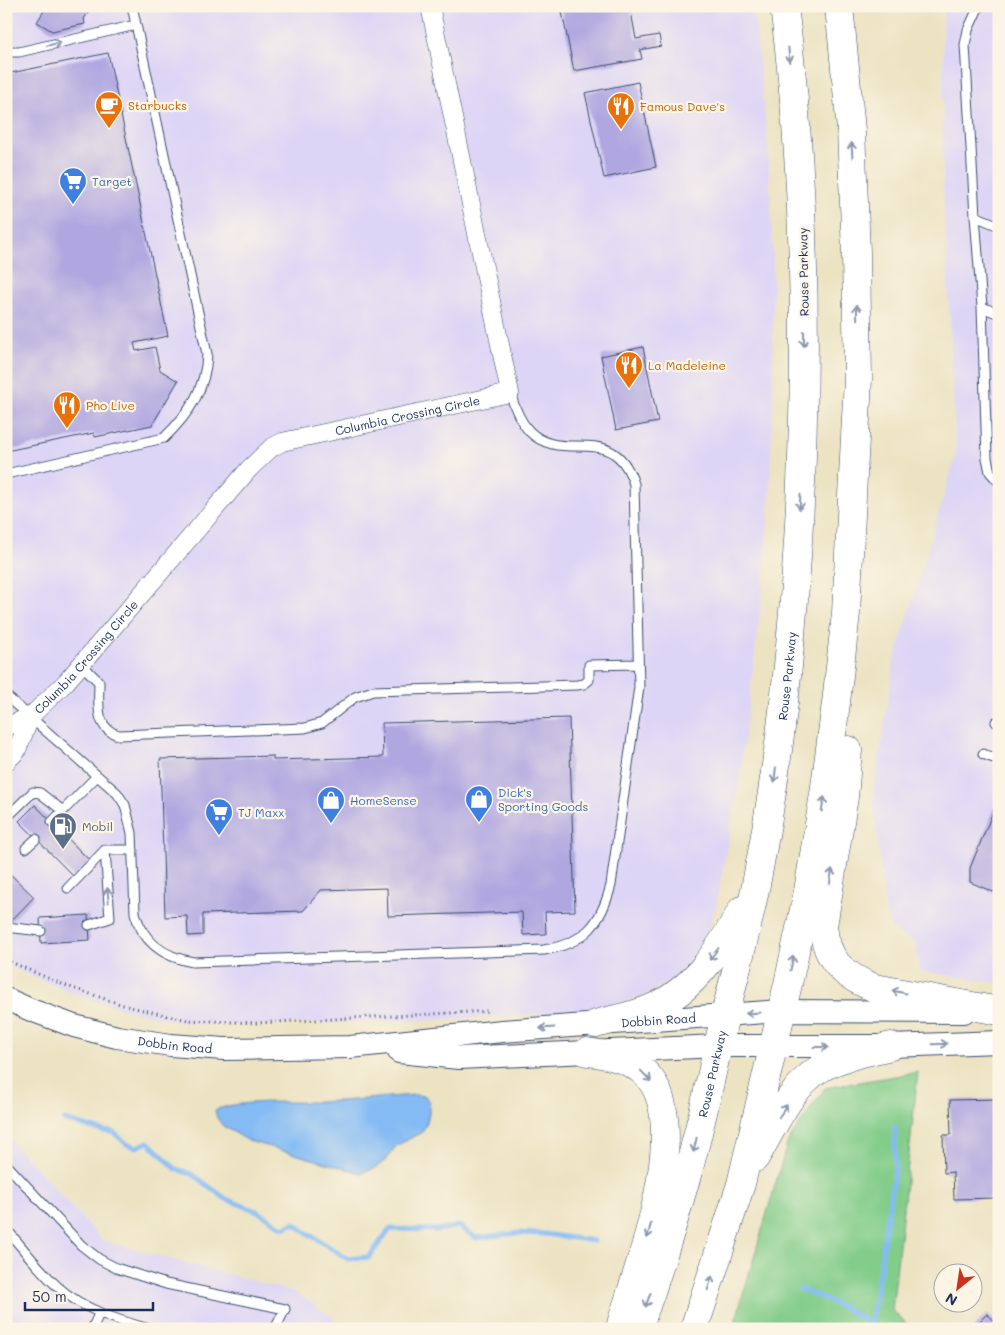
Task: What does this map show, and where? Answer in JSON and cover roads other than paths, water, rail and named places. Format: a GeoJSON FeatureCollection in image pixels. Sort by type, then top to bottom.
{"type":"FeatureCollection","features":[{"type":"Feature","properties":{"kind":"main road","name":"Rouse Parkway"},"geometry":{"type":"LineString","coordinates":[[638,1329],[655,1282],[689,1168],[757,883],[785,698],[800,499],[804,381],[803,258],[798,156],[784,6]]}},
{"type":"Feature","properties":{"kind":"main road"},"geometry":{"type":"LineString","coordinates":[[839,6],[851,139],[856,253],[859,500],[851,705],[844,797],[823,926],[824,940],[837,966],[859,982],[875,988],[999,1011]]}},
{"type":"Feature","properties":{"kind":"main road"},"geometry":{"type":"LineString","coordinates":[[694,1329],[741,1184],[810,881],[824,794],[846,613],[858,378]]}},
{"type":"Feature","properties":{"kind":"main road"},"geometry":{"type":"LineString","coordinates":[[596,1024],[651,1009],[684,989],[716,953],[757,883]]}},
{"type":"Feature","properties":{"kind":"main road"},"geometry":{"type":"LineString","coordinates":[[741,1184],[777,1120],[806,1079],[836,1061],[891,1046]]}},
{"type":"Feature","properties":{"kind":"main road"},"geometry":{"type":"LineString","coordinates":[[586,1052],[616,1056],[633,1064],[646,1074],[655,1085],[666,1121],[661,1175],[650,1228],[619,1329]]}},
{"type":"Feature","properties":{"kind":"street"},"geometry":{"type":"LineString","coordinates":[[430,6],[510,393]]}},
{"type":"Feature","properties":{"kind":"street","name":"Columbia Crossing Circle"},"geometry":{"type":"LineString","coordinates":[[6,762],[16,752],[31,716],[81,664],[249,469],[271,448],[282,442],[510,393]]}},
{"type":"Feature","properties":{"kind":"street","name":"Columbia Crossing Circle"},"geometry":{"type":"LineString","coordinates":[[6,726],[31,716]]}},
{"type":"Feature","properties":{"kind":"street","name":"Dobbin Road"},"geometry":{"type":"LineString","coordinates":[[6,999],[74,1026],[117,1037],[171,1045],[224,1049],[350,1047],[502,1031],[781,1010],[918,1013],[999,1011]]}},
{"type":"Feature","properties":{"kind":"street","name":"Dobbin Road"},"geometry":{"type":"LineString","coordinates":[[350,1047],[459,1058],[718,1046],[891,1046],[999,1042]]}},
{"type":"Feature","properties":{"kind":"lane"},"geometry":{"type":"LineString","coordinates":[[6,474],[164,438],[179,424],[193,402],[201,389],[206,371],[207,354],[132,6]]}},
{"type":"Feature","properties":{"kind":"lane"},"geometry":{"type":"LineString","coordinates":[[979,6],[968,30],[965,45],[974,216],[982,307],[987,458],[990,472],[999,482]]}},
{"type":"Feature","properties":{"kind":"lane"},"geometry":{"type":"LineString","coordinates":[[6,52],[19,52],[136,25]]}},
{"type":"Feature","properties":{"kind":"lane"},"geometry":{"type":"LineString","coordinates":[[974,216],[999,226]]}},
{"type":"Feature","properties":{"kind":"lane"},"geometry":{"type":"LineString","coordinates":[[982,307],[999,314]]}},
{"type":"Feature","properties":{"kind":"lane"},"geometry":{"type":"LineString","coordinates":[[6,696],[117,793],[125,805],[132,833],[134,907],[138,925],[164,954],[193,962],[544,950],[560,948],[576,942],[589,931],[599,918],[606,904],[611,886],[639,687],[634,484],[624,462],[604,448],[561,446],[540,439],[530,432],[522,423],[510,393]]}},
{"type":"Feature","properties":{"kind":"lane"},"geometry":{"type":"LineString","coordinates":[[81,664],[99,682],[102,724],[111,733],[119,735],[305,728],[322,724],[354,697],[373,691],[577,685],[584,684],[589,680],[589,665],[638,664]]}},
{"type":"Feature","properties":{"kind":"lane"},"geometry":{"type":"LineString","coordinates":[[983,754],[999,760]]}},
{"type":"Feature","properties":{"kind":"lane"},"geometry":{"type":"LineString","coordinates":[[52,822],[97,776]]}},
{"type":"Feature","properties":{"kind":"lane"},"geometry":{"type":"LineString","coordinates":[[6,818],[33,792],[40,793],[63,811]]}},
{"type":"Feature","properties":{"kind":"lane"},"geometry":{"type":"LineString","coordinates":[[26,848],[36,838]]}},
{"type":"Feature","properties":{"kind":"lane"},"geometry":{"type":"LineString","coordinates":[[68,888],[105,850],[133,850]]}},
{"type":"Feature","properties":{"kind":"lane"},"geometry":{"type":"LineString","coordinates":[[89,925],[110,918],[105,850]]}},
{"type":"Feature","properties":{"kind":"lane"},"geometry":{"type":"LineString","coordinates":[[6,926],[41,931]]}},
{"type":"Feature","properties":{"kind":"lane"},"geometry":{"type":"LineString","coordinates":[[6,1164],[81,1245],[99,1259],[116,1268],[166,1284],[285,1309],[275,1329]]}},
{"type":"Feature","properties":{"kind":"lane"},"geometry":{"type":"LineString","coordinates":[[6,1229],[58,1287],[76,1300],[99,1314],[149,1329]]}},
{"type":"Feature","properties":{"kind":"lane"},"geometry":{"type":"LineString","coordinates":[[92,1329],[99,1314]]}},
{"type":"Feature","properties":{"kind":"water"},"geometry":{"type":"Polygon","coordinates":[[[415,1095],[425,1096],[429,1100],[430,1108],[427,1122],[422,1132],[396,1146],[387,1159],[374,1169],[361,1173],[249,1141],[223,1126],[217,1118],[215,1110],[252,1103],[331,1101],[415,1095]]]}},
{"type":"Feature","properties":{"kind":"waterway"},"geometry":{"type":"LineString","coordinates":[[64,1120],[113,1132],[127,1144],[137,1147],[148,1142],[176,1169],[192,1174],[226,1199],[257,1211],[284,1228],[294,1223],[348,1259],[369,1257],[390,1229],[437,1230],[459,1226],[476,1238],[518,1233],[545,1234],[594,1241]]}},
{"type":"Feature","properties":{"kind":"waterway"},"geometry":{"type":"LineString","coordinates":[[870,1323],[895,1167],[895,1127]]}},
{"type":"Feature","properties":{"kind":"waterway"},"geometry":{"type":"LineString","coordinates":[[800,1289],[843,1307],[878,1329]]}},
{"type":"Feature","properties":{"kind":"place","name":"Starbucks"},"geometry":{"type":"Point","coordinates":[109,129]}},
{"type":"Feature","properties":{"kind":"place","name":"Famous Dave's"},"geometry":{"type":"Point","coordinates":[621,130]}},
{"type":"Feature","properties":{"kind":"place","name":"Target"},"geometry":{"type":"Point","coordinates":[73,205]}},
{"type":"Feature","properties":{"kind":"place","name":"La Madeleine"},"geometry":{"type":"Point","coordinates":[629,389]}},
{"type":"Feature","properties":{"kind":"place","name":"Pho Live"},"geometry":{"type":"Point","coordinates":[67,429]}},
{"type":"Feature","properties":{"kind":"place","name":"Dick's Sporting Goods"},"geometry":{"type":"Point","coordinates":[479,823]}},
{"type":"Feature","properties":{"kind":"place","name":"HomeSense"},"geometry":{"type":"Point","coordinates":[331,824]}},
{"type":"Feature","properties":{"kind":"place","name":"TJ Maxx"},"geometry":{"type":"Point","coordinates":[219,836]}},
{"type":"Feature","properties":{"kind":"place","name":"Mobil"},"geometry":{"type":"Point","coordinates":[63,850]}}]}
